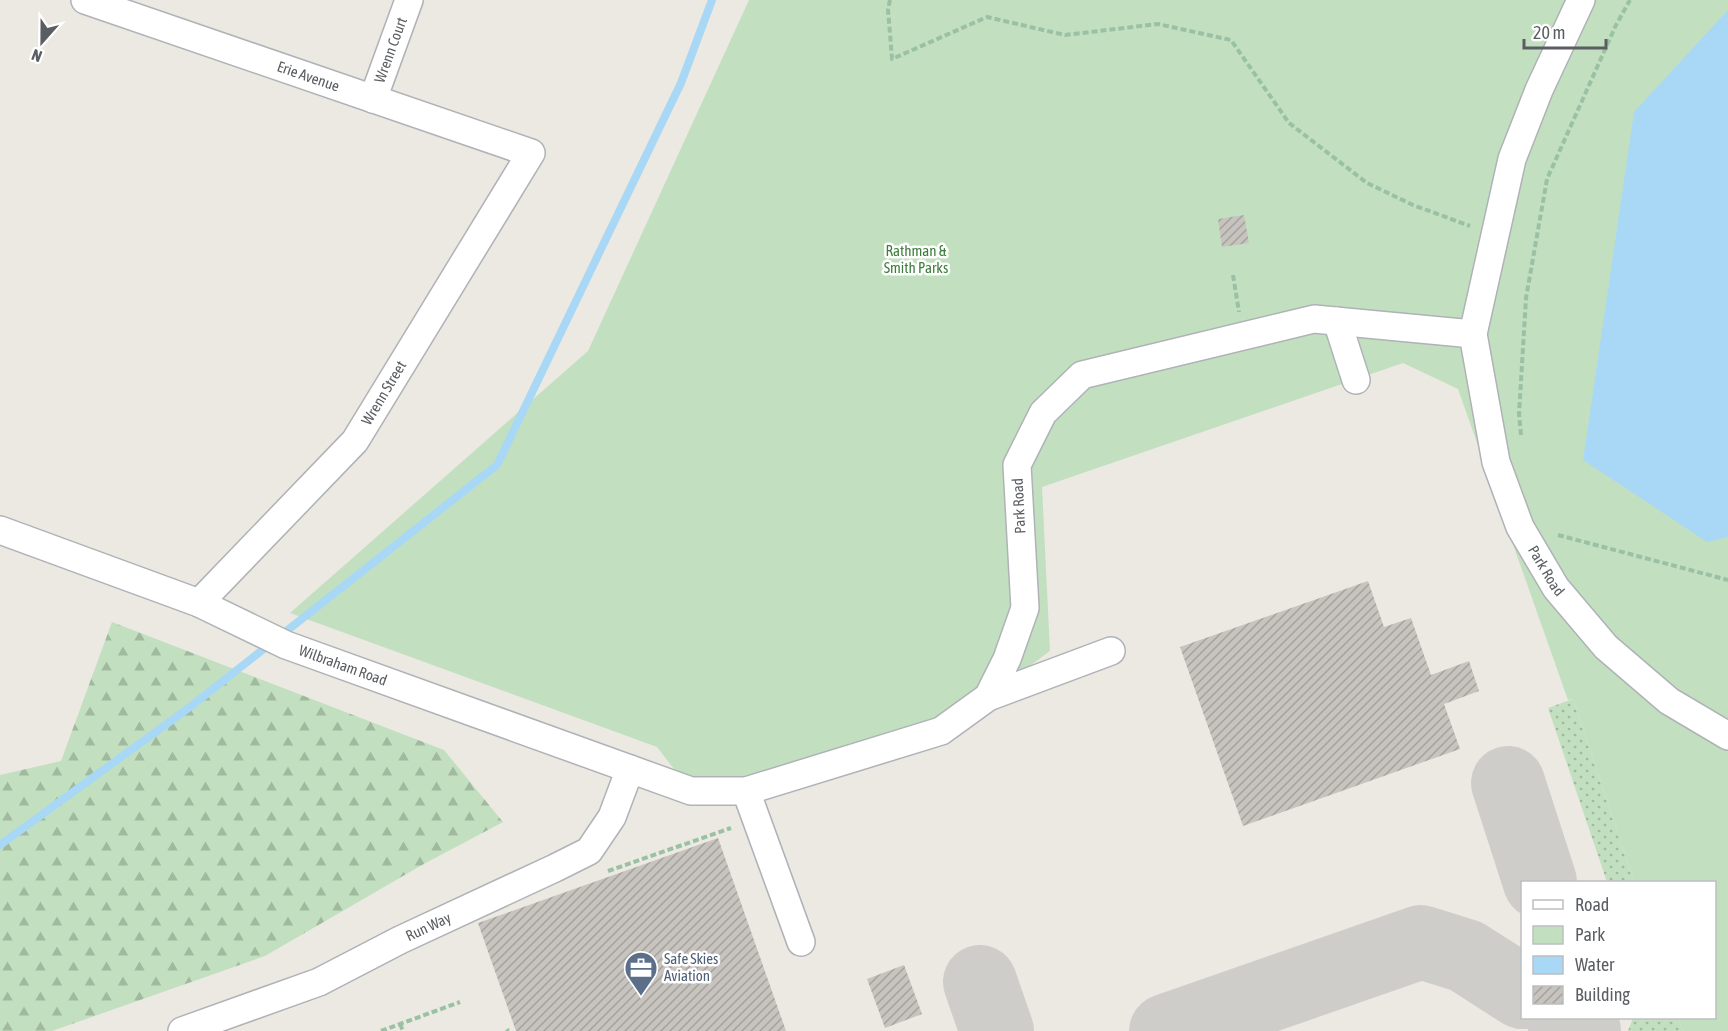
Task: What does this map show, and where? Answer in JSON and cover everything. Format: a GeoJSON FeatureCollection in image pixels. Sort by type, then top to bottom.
{"type":"FeatureCollection","features":[{"type":"Feature","properties":{"kind":"street","name":"Erie Avenue"},"geometry":{"type":"LineString","coordinates":[[85,0],[531,153]]}},
{"type":"Feature","properties":{"kind":"street","name":"Wrenn Court"},"geometry":{"type":"LineString","coordinates":[[373,99],[409,0]]}},
{"type":"Feature","properties":{"kind":"street","name":"Park Road"},"geometry":{"type":"LineString","coordinates":[[1581,0],[1539,90],[1512,159],[1473,334],[1496,462],[1521,528],[1556,588],[1606,647],[1669,701],[1728,736]]}},
{"type":"Feature","properties":{"kind":"street","name":"Wrenn Street"},"geometry":{"type":"LineString","coordinates":[[199,603],[355,441],[531,153]]}},
{"type":"Feature","properties":{"kind":"street","name":"Park Road"},"geometry":{"type":"LineString","coordinates":[[691,791],[746,791],[941,731],[988,697],[1007,660],[1025,608],[1017,465],[1043,413],[1082,375],[1314,319],[1473,334]]}},
{"type":"Feature","properties":{"kind":"street"},"geometry":{"type":"LineString","coordinates":[[1337,321],[1356,380]]}},
{"type":"Feature","properties":{"kind":"street","name":"Wilbraham Road"},"geometry":{"type":"LineString","coordinates":[[0,530],[199,603],[286,645],[691,791]]}},
{"type":"Feature","properties":{"kind":"street"},"geometry":{"type":"LineString","coordinates":[[988,697],[1111,651]]}},
{"type":"Feature","properties":{"kind":"street","name":"Run Way"},"geometry":{"type":"LineString","coordinates":[[182,1031],[319,982],[400,940],[589,850],[612,817],[630,769]]}},
{"type":"Feature","properties":{"kind":"street"},"geometry":{"type":"LineString","coordinates":[[746,791],[801,942]]}},
{"type":"Feature","properties":{"kind":"path"},"geometry":{"type":"LineString","coordinates":[[890,0],[888,9],[892,59],[987,17],[1065,34],[1158,24],[1231,40],[1288,123],[1367,183],[1413,205],[1495,234]]}},
{"type":"Feature","properties":{"kind":"path"},"geometry":{"type":"LineString","coordinates":[[1522,445],[1519,414],[1526,298],[1547,179],[1630,0]]}},
{"type":"Feature","properties":{"kind":"path"},"geometry":{"type":"LineString","coordinates":[[1233,275],[1242,336]]}},
{"type":"Feature","properties":{"kind":"path"},"geometry":{"type":"LineString","coordinates":[[1552,530],[1558,535],[1728,580]]}},
{"type":"Feature","properties":{"kind":"path"},"geometry":{"type":"LineString","coordinates":[[598,874],[756,819]]}},
{"type":"Feature","properties":{"kind":"path"},"geometry":{"type":"LineString","coordinates":[[381,1031],[460,1002]]}},
{"type":"Feature","properties":{"kind":"path"},"geometry":{"type":"LineString","coordinates":[[400,1024],[403,1031]]}},
{"type":"Feature","properties":{"kind":"green space","name":"Rathman & Smith Parks"},"geometry":{"type":"Polygon","coordinates":[[[749,0],[1728,0],[1728,1031],[1683,1031],[1678,1019],[1716,1019],[1716,881],[1634,881],[1573,699],[1568,700],[1458,389],[1403,363],[1042,487],[1050,651],[941,731],[691,791],[657,747],[290,613],[588,351],[749,0]]]}},
{"type":"Feature","properties":{"kind":"green space"},"geometry":{"type":"Polygon","coordinates":[[[112,622],[444,750],[503,822],[422,865],[265,956],[52,1031],[0,1031],[0,775],[61,761],[112,622]]]}},
{"type":"Feature","properties":{"kind":"green space"},"geometry":{"type":"Polygon","coordinates":[[[1573,699],[1634,881],[1607,881],[1548,708],[1573,699]]]}},
{"type":"Feature","properties":{"kind":"green space"},"geometry":{"type":"Polygon","coordinates":[[[1633,1019],[1678,1019],[1683,1031],[1628,1031],[1633,1019]]]}},
{"type":"Feature","properties":{"kind":"water"},"geometry":{"type":"Polygon","coordinates":[[[1728,10],[1728,537],[1707,542],[1583,460],[1634,112],[1728,10]]]}},
{"type":"Feature","properties":{"kind":"building"},"geometry":{"type":"Polygon","coordinates":[[[1244,215],[1249,243],[1222,247],[1218,219],[1244,215]]]}},
{"type":"Feature","properties":{"kind":"building"},"geometry":{"type":"Polygon","coordinates":[[[1368,581],[1384,627],[1411,618],[1431,675],[1469,661],[1479,691],[1444,704],[1460,749],[1243,826],[1180,647],[1368,581]]]}},
{"type":"Feature","properties":{"kind":"building"},"geometry":{"type":"Polygon","coordinates":[[[718,838],[786,1031],[516,1031],[478,923],[718,838]]]}},
{"type":"Feature","properties":{"kind":"building"},"geometry":{"type":"Polygon","coordinates":[[[904,965],[922,1014],[885,1028],[867,979],[904,965]]]}},
{"type":"Feature","properties":{"kind":"waterway"},"geometry":{"type":"LineString","coordinates":[[0,845],[190,707],[497,465],[681,83],[712,0]]}},
{"type":"Feature","properties":{"kind":"taxiway"},"geometry":{"type":"LineString","coordinates":[[1508,783],[1540,881]]}},
{"type":"Feature","properties":{"kind":"taxiway"},"geometry":{"type":"LineString","coordinates":[[1166,1031],[1421,942],[1466,956],[1521,991]]}},
{"type":"Feature","properties":{"kind":"taxiway"},"geometry":{"type":"LineString","coordinates":[[980,982],[997,1031]]}},
{"type":"Feature","properties":{"kind":"taxiway"},"geometry":{"type":"LineString","coordinates":[[1565,1019],[1584,1031]]}},
{"type":"Feature","properties":{"kind":"place","name":"Safe Skies Aviation"},"geometry":{"type":"Point","coordinates":[641,997]}}]}
